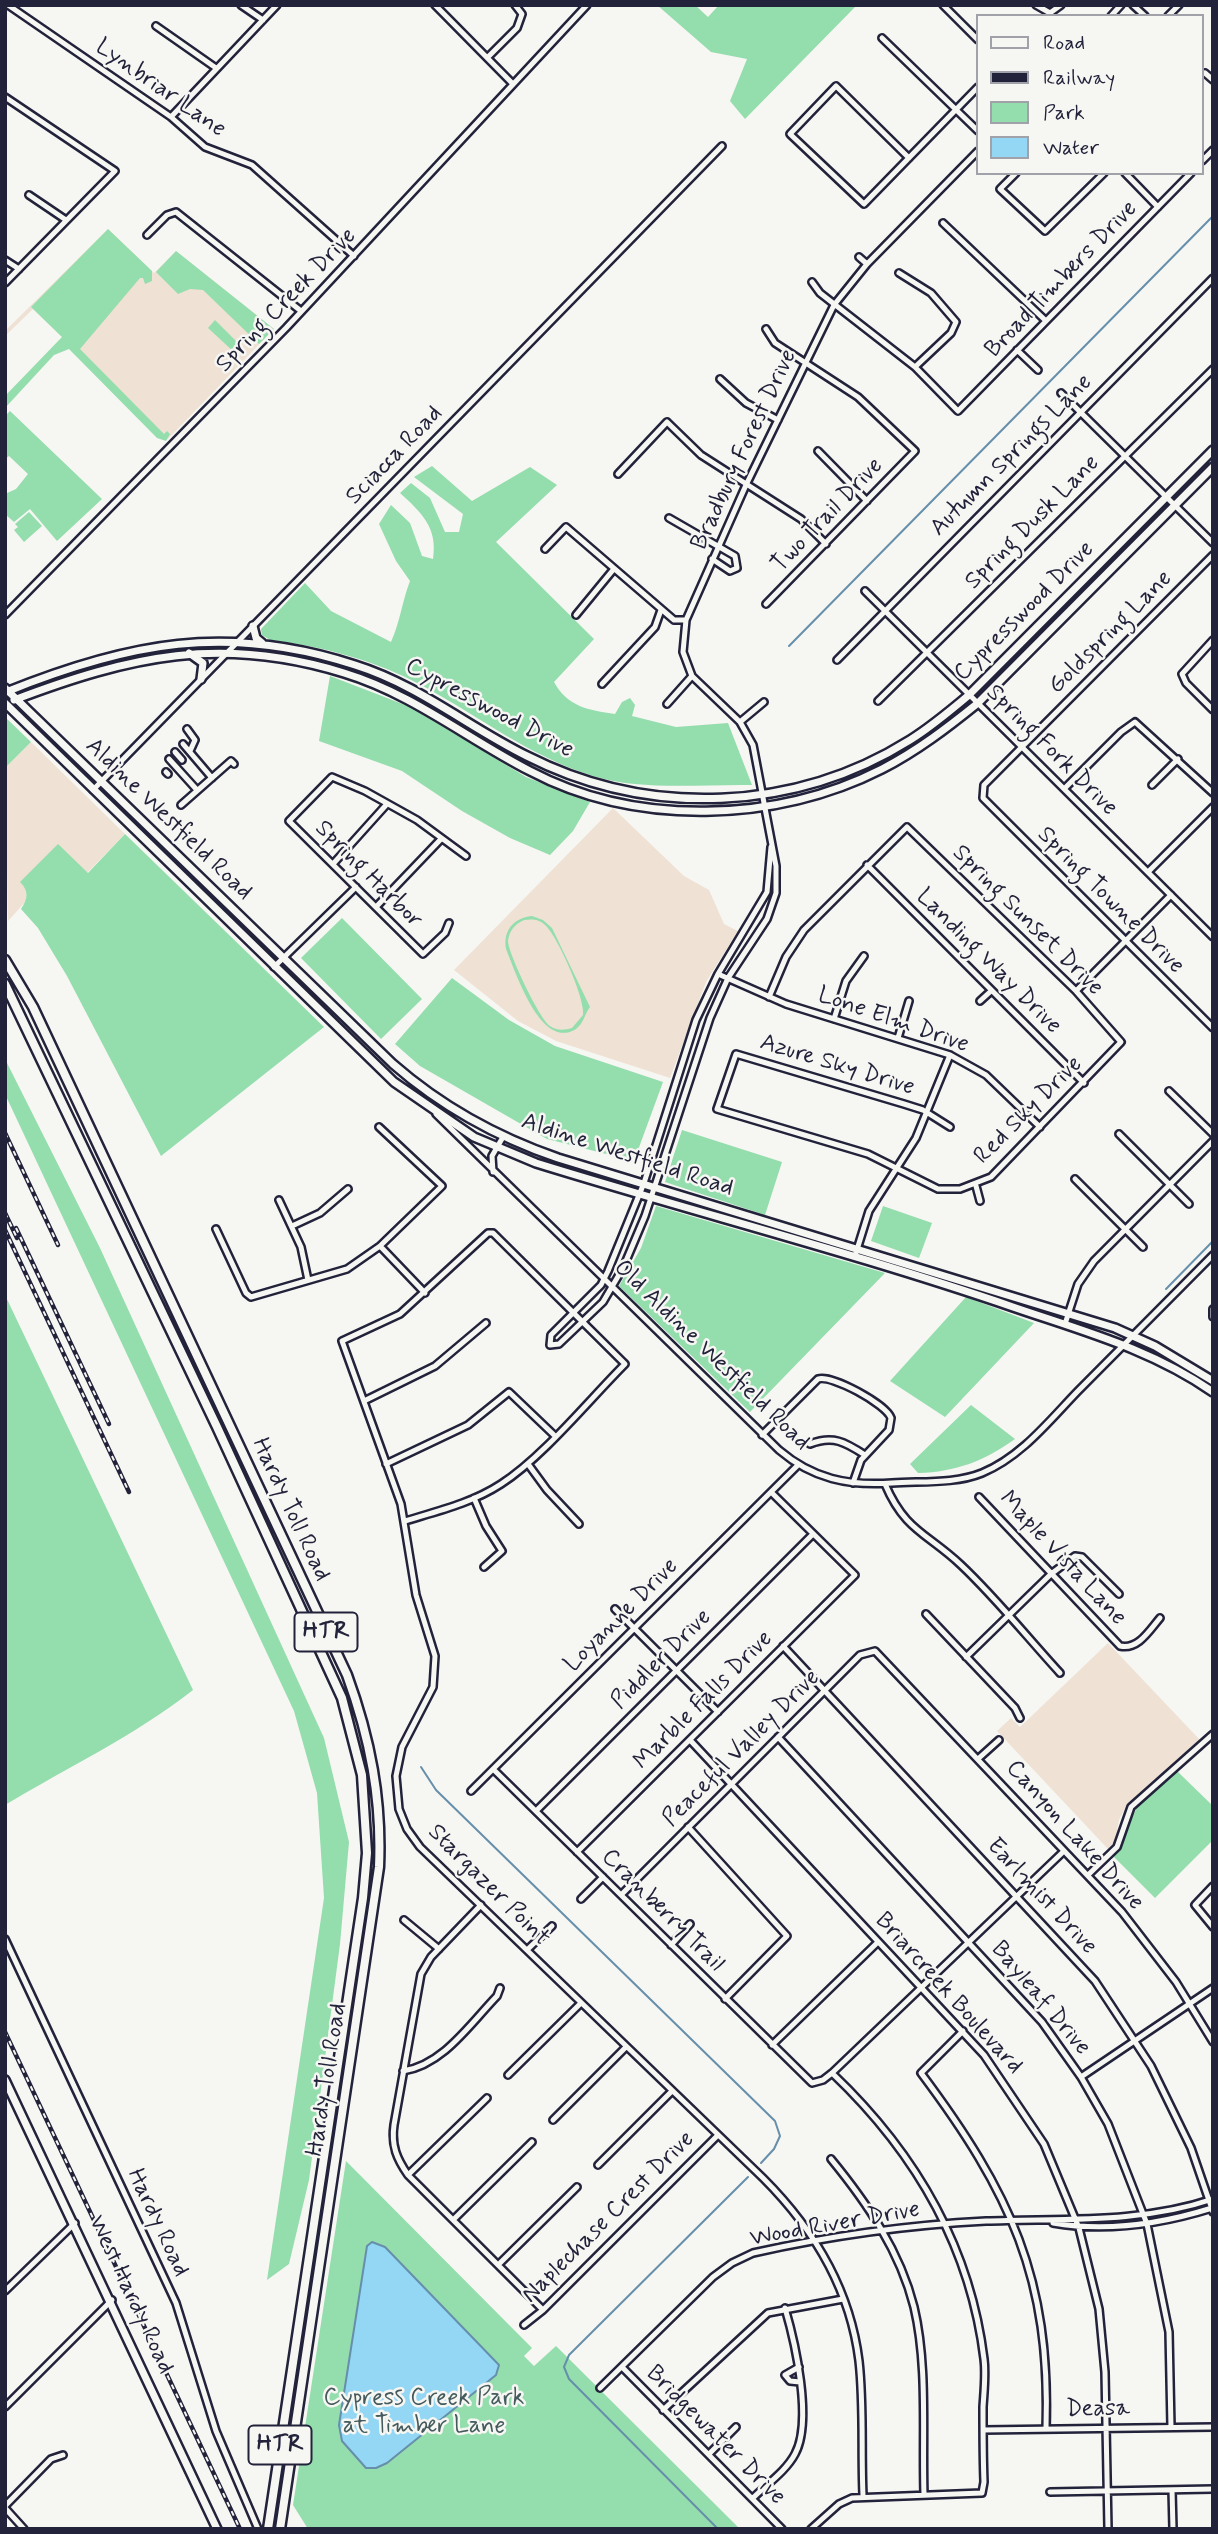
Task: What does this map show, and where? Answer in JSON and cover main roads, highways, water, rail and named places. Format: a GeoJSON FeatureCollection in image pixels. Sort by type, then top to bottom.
{"type":"FeatureCollection","features":[{"type":"Feature","properties":{"kind":"highway","name":"Hardy Toll Road"},"geometry":{"type":"LineString","coordinates":[[5,960],[33,1007],[346,1675],[372,1757],[379,1807],[379,1867],[280,2529]]}},
{"type":"Feature","properties":{"kind":"highway","name":"Hardy Toll Road"},"geometry":{"type":"LineString","coordinates":[[5,984],[269,1539],[342,1698],[355,1739],[365,1810],[367,1853],[363,1898],[268,2529]]}},
{"type":"Feature","properties":{"kind":"main road","name":"Cypresswood Drive"},"geometry":{"type":"LineString","coordinates":[[6,690],[74,665],[117,653],[165,645],[238,642],[270,646],[320,655],[364,667],[412,687],[498,740],[539,762],[583,779],[636,793],[676,798],[719,799],[765,795],[810,785],[874,760],[936,723],[969,695],[1213,450]]}},
{"type":"Feature","properties":{"kind":"main road","name":"Cypresswood Drive"},"geometry":{"type":"LineString","coordinates":[[5,703],[120,664],[188,653],[227,653],[314,665],[370,682],[404,696],[544,779],[579,791],[625,804],[673,810],[699,812],[766,806],[824,792],[879,770],[929,741],[978,703],[1213,467]]}},
{"type":"Feature","properties":{"kind":"main road"},"geometry":{"type":"LineString","coordinates":[[1065,600],[1073,608]]}},
{"type":"Feature","properties":{"kind":"main road"},"geometry":{"type":"LineString","coordinates":[[253,626],[259,642],[270,646]]}},
{"type":"Feature","properties":{"kind":"main road"},"geometry":{"type":"LineString","coordinates":[[117,653],[120,664]]}},
{"type":"Feature","properties":{"kind":"main road"},"geometry":{"type":"LineString","coordinates":[[188,653],[202,663],[201,679]]}},
{"type":"Feature","properties":{"kind":"main road"},"geometry":{"type":"LineString","coordinates":[[314,665],[320,655]]}},
{"type":"Feature","properties":{"kind":"main road"},"geometry":{"type":"LineString","coordinates":[[404,696],[412,687]]}},
{"type":"Feature","properties":{"kind":"main road","name":"Aldine Westfield Road"},"geometry":{"type":"LineString","coordinates":[[6,690],[372,1045],[427,1092],[503,1137],[558,1158],[796,1230],[856,1252],[983,1291],[1069,1313],[1134,1335],[1213,1381]]}},
{"type":"Feature","properties":{"kind":"main road"},"geometry":{"type":"LineString","coordinates":[[37,691],[29,701],[37,720]]}},
{"type":"Feature","properties":{"kind":"main road","name":"Aldine Westfield Road"},"geometry":{"type":"LineString","coordinates":[[5,703],[394,1082],[434,1112],[497,1147],[554,1168],[793,1238],[856,1252]]}},
{"type":"Feature","properties":{"kind":"main road"},"geometry":{"type":"LineString","coordinates":[[491,749],[498,740]]}},
{"type":"Feature","properties":{"kind":"main road"},"geometry":{"type":"LineString","coordinates":[[874,760],[879,770]]}},
{"type":"Feature","properties":{"kind":"main road"},"geometry":{"type":"LineString","coordinates":[[579,791],[583,779]]}},
{"type":"Feature","properties":{"kind":"main road"},"geometry":{"type":"LineString","coordinates":[[673,810],[676,798]]}},
{"type":"Feature","properties":{"kind":"main road"},"geometry":{"type":"LineString","coordinates":[[162,858],[170,849]]}},
{"type":"Feature","properties":{"kind":"main road"},"geometry":{"type":"LineString","coordinates":[[363,1052],[372,1045]]}},
{"type":"Feature","properties":{"kind":"main road"},"geometry":{"type":"LineString","coordinates":[[554,1168],[558,1158]]}},
{"type":"Feature","properties":{"kind":"main road"},"geometry":{"type":"LineString","coordinates":[[731,1220],[734,1211]]}},
{"type":"Feature","properties":{"kind":"main road"},"geometry":{"type":"LineString","coordinates":[[793,1238],[796,1230]]}},
{"type":"Feature","properties":{"kind":"main road","name":"Aldine Westfield Road"},"geometry":{"type":"LineString","coordinates":[[983,1291],[1124,1344],[1169,1364],[1213,1392]]}},
{"type":"Feature","properties":{"kind":"main road","name":"West Hardy Road"},"geometry":{"type":"LineString","coordinates":[[5,2080],[112,2300],[217,2529]]}},
{"type":"Feature","properties":{"kind":"water"},"geometry":{"type":"Polygon","coordinates":[[[372,2242],[385,2247],[499,2365],[496,2375],[387,2463],[376,2468],[366,2468],[342,2441],[339,2425],[367,2246],[372,2242]]]}},
{"type":"Feature","properties":{"kind":"waterway"},"geometry":{"type":"LineString","coordinates":[[789,646],[1213,216]]}},
{"type":"Feature","properties":{"kind":"waterway"},"geometry":{"type":"LineString","coordinates":[[1166,1289],[1213,1241]]}},
{"type":"Feature","properties":{"kind":"waterway"},"geometry":{"type":"LineString","coordinates":[[421,1767],[436,1790],[775,2121],[780,2136],[774,2149],[761,2163]]}},
{"type":"Feature","properties":{"kind":"waterway"},"geometry":{"type":"LineString","coordinates":[[718,2529],[569,2379],[564,2367],[569,2355],[748,2177]]}},
{"type":"Feature","properties":{"kind":"railway"},"geometry":{"type":"LineString","coordinates":[[5,1133],[58,1245]]}},
{"type":"Feature","properties":{"kind":"railway"},"geometry":{"type":"LineString","coordinates":[[5,1213],[17,1238]]}},
{"type":"Feature","properties":{"kind":"railway"},"geometry":{"type":"LineString","coordinates":[[16,1228],[109,1424]]}},
{"type":"Feature","properties":{"kind":"railway"},"geometry":{"type":"LineString","coordinates":[[5,1230],[129,1492]]}},
{"type":"Feature","properties":{"kind":"railway"},"geometry":{"type":"LineString","coordinates":[[5,2032],[240,2529]]}},
{"type":"Feature","properties":{"kind":"park label","name":"Cypress Creek Park at Timber Lane"},"geometry":{"type":"Point","coordinates":[424,2413]}}]}
